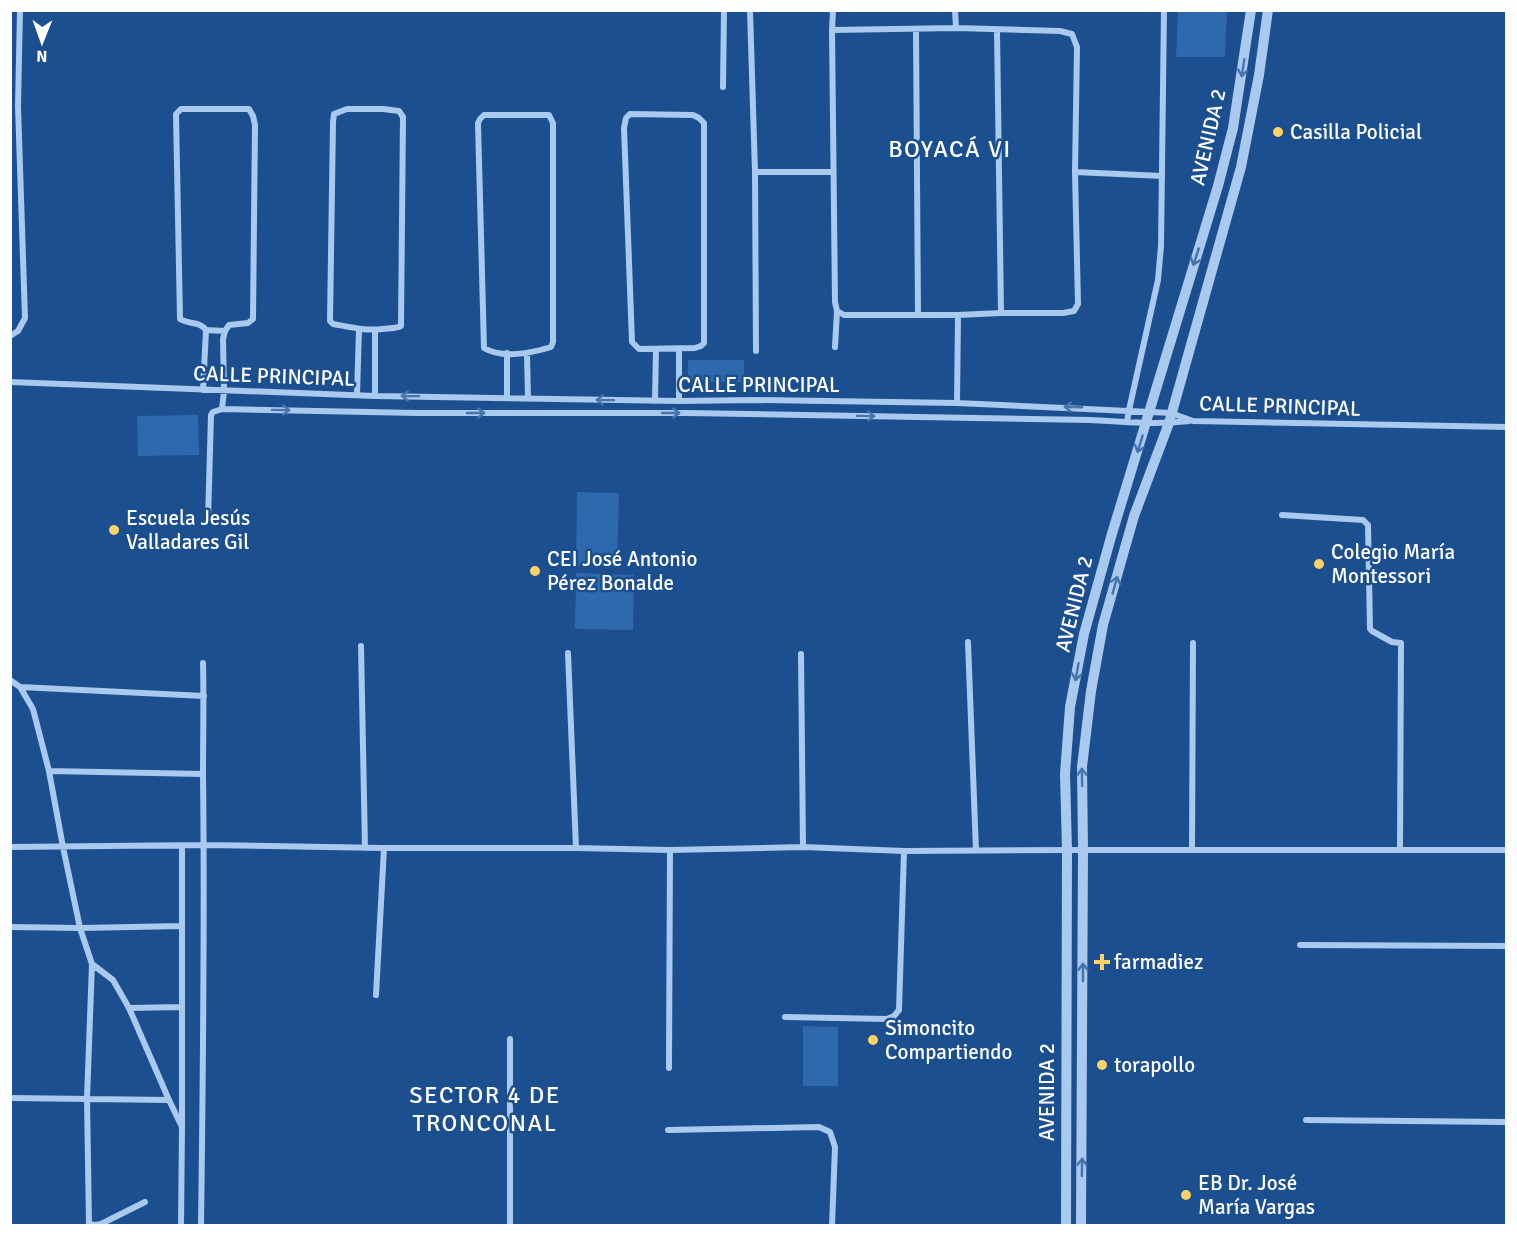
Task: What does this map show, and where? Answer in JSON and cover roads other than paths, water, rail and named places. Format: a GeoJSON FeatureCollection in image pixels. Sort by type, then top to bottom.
{"type":"FeatureCollection","features":[{"type":"Feature","properties":{"kind":"street"},"geometry":{"type":"LineString","coordinates":[[10,336],[18,332],[26,318],[18,106],[20,10]]}},
{"type":"Feature","properties":{"kind":"street"},"geometry":{"type":"LineString","coordinates":[[723,87],[724,10]]}},
{"type":"Feature","properties":{"kind":"street"},"geometry":{"type":"LineString","coordinates":[[750,10],[755,172],[756,351]]}},
{"type":"Feature","properties":{"kind":"street"},"geometry":{"type":"LineString","coordinates":[[832,10],[832,172],[837,311],[835,347]]}},
{"type":"Feature","properties":{"kind":"street"},"geometry":{"type":"LineString","coordinates":[[955,10],[956,28]]}},
{"type":"Feature","properties":{"kind":"street"},"geometry":{"type":"LineString","coordinates":[[1127,422],[1158,280],[1161,246],[1164,10]]}},
{"type":"Feature","properties":{"kind":"street","name":"AVENIDA 2"},"geometry":{"type":"LineString","coordinates":[[1065,1226],[1067,850],[1065,774],[1070,707],[1084,634],[1111,537],[1218,186],[1233,128],[1251,10]]}},
{"type":"Feature","properties":{"kind":"street","name":"AVENIDA 2"},"geometry":{"type":"LineString","coordinates":[[1081,1226],[1082,767],[1091,691],[1103,625],[1134,516],[1170,418],[1241,167],[1259,75],[1268,10]]}},
{"type":"Feature","properties":{"kind":"street"},"geometry":{"type":"LineString","coordinates":[[832,30],[956,28],[1060,31],[1072,34],[1077,47],[1075,172],[1078,304],[1074,311],[1063,314],[958,315],[844,315],[837,311]]}},
{"type":"Feature","properties":{"kind":"street"},"geometry":{"type":"LineString","coordinates":[[916,29],[918,315]]}},
{"type":"Feature","properties":{"kind":"street"},"geometry":{"type":"LineString","coordinates":[[997,30],[1001,313]]}},
{"type":"Feature","properties":{"kind":"street"},"geometry":{"type":"LineString","coordinates":[[222,409],[225,331],[229,325],[248,323],[253,319],[254,116],[249,109],[181,109],[176,114],[180,319],[191,324],[199,324],[206,330],[225,331]]}},
{"type":"Feature","properties":{"kind":"street"},"geometry":{"type":"LineString","coordinates":[[347,109],[399,111],[403,117],[402,326],[375,330],[333,324],[330,321],[333,123],[334,114],[347,109]]}},
{"type":"Feature","properties":{"kind":"street"},"geometry":{"type":"LineString","coordinates":[[630,114],[693,115],[704,123],[704,344],[695,348],[679,349],[639,349],[632,342],[624,128],[626,118],[630,114]]}},
{"type":"Feature","properties":{"kind":"street"},"geometry":{"type":"LineString","coordinates":[[484,115],[549,115],[553,123],[553,342],[551,347],[527,354],[507,353],[489,351],[484,348],[478,123],[484,115]]}},
{"type":"Feature","properties":{"kind":"street"},"geometry":{"type":"LineString","coordinates":[[755,172],[832,172]]}},
{"type":"Feature","properties":{"kind":"street"},"geometry":{"type":"LineString","coordinates":[[1075,172],[1162,176]]}},
{"type":"Feature","properties":{"kind":"street"},"geometry":{"type":"LineString","coordinates":[[957,403],[958,315]]}},
{"type":"Feature","properties":{"kind":"street"},"geometry":{"type":"LineString","coordinates":[[357,395],[359,329]]}},
{"type":"Feature","properties":{"kind":"street"},"geometry":{"type":"LineString","coordinates":[[203,390],[206,330]]}},
{"type":"Feature","properties":{"kind":"street"},"geometry":{"type":"LineString","coordinates":[[375,330],[375,396]]}},
{"type":"Feature","properties":{"kind":"street"},"geometry":{"type":"LineString","coordinates":[[655,400],[656,349]]}},
{"type":"Feature","properties":{"kind":"street"},"geometry":{"type":"LineString","coordinates":[[679,349],[679,401]]}},
{"type":"Feature","properties":{"kind":"street"},"geometry":{"type":"LineString","coordinates":[[507,353],[507,398]]}},
{"type":"Feature","properties":{"kind":"street"},"geometry":{"type":"LineString","coordinates":[[527,354],[528,398]]}},
{"type":"Feature","properties":{"kind":"street","name":"CALLE PRINCIPAL"},"geometry":{"type":"LineString","coordinates":[[10,382],[375,396],[957,403],[1129,410],[1193,421],[1506,428]]}},
{"type":"Feature","properties":{"kind":"street"},"geometry":{"type":"LineString","coordinates":[[208,521],[211,415],[222,409],[686,412],[1147,423],[1170,418],[1193,421]]}},
{"type":"Feature","properties":{"kind":"street"},"geometry":{"type":"LineString","coordinates":[[1282,515],[1363,520],[1368,525],[1370,629],[1392,642],[1401,643],[1400,850]]}},
{"type":"Feature","properties":{"kind":"street"},"geometry":{"type":"LineString","coordinates":[[968,642],[976,851]]}},
{"type":"Feature","properties":{"kind":"street"},"geometry":{"type":"LineString","coordinates":[[1192,850],[1193,643]]}},
{"type":"Feature","properties":{"kind":"street"},"geometry":{"type":"LineString","coordinates":[[361,646],[365,848]]}},
{"type":"Feature","properties":{"kind":"street"},"geometry":{"type":"LineString","coordinates":[[568,653],[576,848]]}},
{"type":"Feature","properties":{"kind":"street"},"geometry":{"type":"LineString","coordinates":[[801,654],[802,847]]}},
{"type":"Feature","properties":{"kind":"street"},"geometry":{"type":"LineString","coordinates":[[201,1226],[205,845],[203,663]]}},
{"type":"Feature","properties":{"kind":"street"},"geometry":{"type":"LineString","coordinates":[[10,680],[20,687],[33,709],[50,771],[80,928],[92,964],[87,1100],[89,1224],[100,1224],[145,1202]]}},
{"type":"Feature","properties":{"kind":"street"},"geometry":{"type":"LineString","coordinates":[[20,687],[204,696]]}},
{"type":"Feature","properties":{"kind":"street"},"geometry":{"type":"LineString","coordinates":[[50,771],[203,774]]}},
{"type":"Feature","properties":{"kind":"street"},"geometry":{"type":"LineString","coordinates":[[10,847],[205,845],[670,850],[802,847],[904,851],[1506,850]]}},
{"type":"Feature","properties":{"kind":"street"},"geometry":{"type":"LineString","coordinates":[[181,1226],[182,846]]}},
{"type":"Feature","properties":{"kind":"street"},"geometry":{"type":"LineString","coordinates":[[376,994],[384,848]]}},
{"type":"Feature","properties":{"kind":"street"},"geometry":{"type":"LineString","coordinates":[[669,1068],[670,850]]}},
{"type":"Feature","properties":{"kind":"street"},"geometry":{"type":"LineString","coordinates":[[785,1017],[887,1019],[899,1010],[904,851]]}},
{"type":"Feature","properties":{"kind":"street"},"geometry":{"type":"LineString","coordinates":[[10,927],[181,926]]}},
{"type":"Feature","properties":{"kind":"street"},"geometry":{"type":"LineString","coordinates":[[1300,945],[1506,946]]}},
{"type":"Feature","properties":{"kind":"street"},"geometry":{"type":"LineString","coordinates":[[92,964],[113,980],[129,1008],[182,1127]]}},
{"type":"Feature","properties":{"kind":"street"},"geometry":{"type":"LineString","coordinates":[[129,1008],[182,1007]]}},
{"type":"Feature","properties":{"kind":"street"},"geometry":{"type":"LineString","coordinates":[[510,1039],[510,1226]]}},
{"type":"Feature","properties":{"kind":"street"},"geometry":{"type":"LineString","coordinates":[[10,1098],[170,1100]]}},
{"type":"Feature","properties":{"kind":"street"},"geometry":{"type":"LineString","coordinates":[[1306,1120],[1506,1122]]}},
{"type":"Feature","properties":{"kind":"street"},"geometry":{"type":"LineString","coordinates":[[668,1130],[819,1127],[830,1132],[835,1147],[832,1226]]}},
{"type":"Feature","properties":{"kind":"place","name":"Casilla Policial"},"geometry":{"type":"Point","coordinates":[1278,132]}},
{"type":"Feature","properties":{"kind":"place","name":"Escuela Jesús Valladares Gil"},"geometry":{"type":"Point","coordinates":[114,530]}},
{"type":"Feature","properties":{"kind":"place","name":"Colegio María Montessori"},"geometry":{"type":"Point","coordinates":[1319,564]}},
{"type":"Feature","properties":{"kind":"place","name":"CEI José Antonio Pérez Bonalde"},"geometry":{"type":"Point","coordinates":[535,571]}},
{"type":"Feature","properties":{"kind":"place","name":"farmadiez"},"geometry":{"type":"Point","coordinates":[1102,962]}},
{"type":"Feature","properties":{"kind":"place","name":"Simoncito Compartiendo"},"geometry":{"type":"Point","coordinates":[873,1040]}},
{"type":"Feature","properties":{"kind":"place","name":"torapollo"},"geometry":{"type":"Point","coordinates":[1102,1065]}},
{"type":"Feature","properties":{"kind":"place","name":"EB Dr. José María Vargas"},"geometry":{"type":"Point","coordinates":[1186,1195]}},
{"type":"Feature","properties":{"kind":"district","name":"BOYACÁ VI"},"geometry":{"type":"Point","coordinates":[950,149]}},
{"type":"Feature","properties":{"kind":"district","name":"SECTOR 4 DE TRONCONAL"},"geometry":{"type":"Point","coordinates":[485,1109]}}]}
